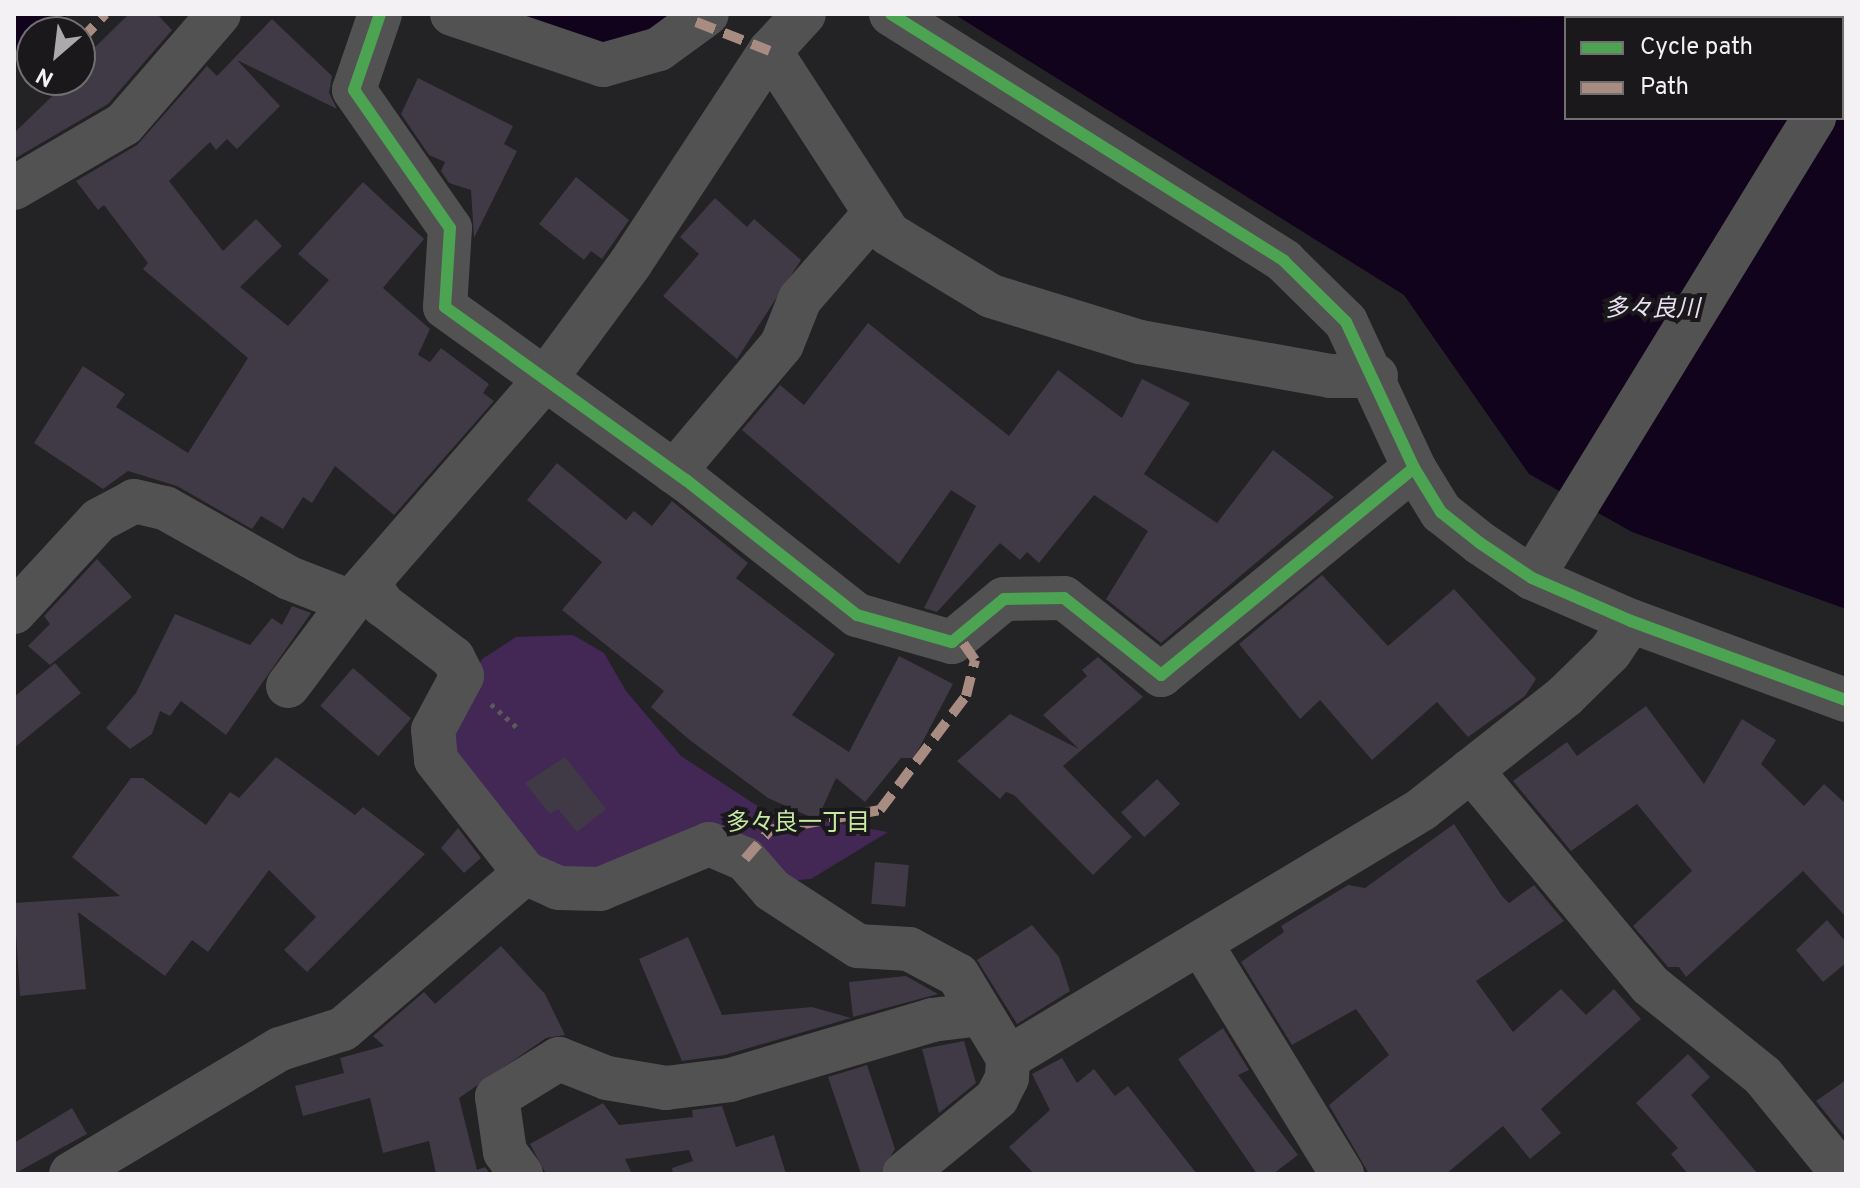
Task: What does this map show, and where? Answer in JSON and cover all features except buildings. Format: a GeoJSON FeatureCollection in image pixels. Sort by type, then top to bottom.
{"type":"FeatureCollection","features":[{"type":"Feature","properties":{"kind":"street"},"geometry":{"type":"LineString","coordinates":[[14,188],[124,124],[219,14]]}},
{"type":"Feature","properties":{"kind":"street"},"geometry":{"type":"LineString","coordinates":[[380,14],[354,90],[450,228],[445,307],[543,382],[674,472],[857,615],[952,642],[1004,599],[1064,598],[1161,675],[1414,468]]}},
{"type":"Feature","properties":{"kind":"street"},"geometry":{"type":"LineString","coordinates":[[452,14],[603,65],[659,49],[707,14]]}},
{"type":"Feature","properties":{"kind":"street"},"geometry":{"type":"LineString","coordinates":[[288,686],[359,593],[543,382],[630,264],[770,51],[804,14]]}},
{"type":"Feature","properties":{"kind":"street"},"geometry":{"type":"LineString","coordinates":[[891,14],[1284,261],[1346,322],[1376,376],[1414,468],[1441,512],[1532,578],[1631,621],[1846,700]]}},
{"type":"Feature","properties":{"kind":"street"},"geometry":{"type":"LineString","coordinates":[[770,51],[889,234],[991,296],[1140,342],[1330,376],[1376,376]]}},
{"type":"Feature","properties":{"kind":"street"},"geometry":{"type":"LineString","coordinates":[[1532,578],[1813,120]]}},
{"type":"Feature","properties":{"kind":"street"},"geometry":{"type":"LineString","coordinates":[[674,472],[782,344],[800,299],[875,213]]}},
{"type":"Feature","properties":{"kind":"street"},"geometry":{"type":"LineString","coordinates":[[14,612],[99,520],[134,501],[165,508],[289,578],[359,593],[383,605],[453,658],[462,676],[433,730],[436,760],[525,873],[558,888],[600,889],[709,844],[745,859],[772,890],[858,946],[909,949],[958,975],[1008,1058]]}},
{"type":"Feature","properties":{"kind":"street"},"geometry":{"type":"LineString","coordinates":[[927,1167],[997,1098],[1008,1058],[1422,809],[1565,696],[1610,652],[1631,621]]}},
{"type":"Feature","properties":{"kind":"street"},"geometry":{"type":"LineString","coordinates":[[1471,770],[1650,985],[1763,1076],[1843,1174]]}},
{"type":"Feature","properties":{"kind":"street"},"geometry":{"type":"LineString","coordinates":[[71,1174],[280,1049],[343,1029],[525,873]]}},
{"type":"Feature","properties":{"kind":"street"},"geometry":{"type":"LineString","coordinates":[[1201,944],[1342,1174]]}},
{"type":"Feature","properties":{"kind":"street"},"geometry":{"type":"LineString","coordinates":[[521,1174],[505,1152],[497,1097],[559,1059],[607,1078],[666,1088],[730,1080],[932,1020],[981,1014]]}},
{"type":"Feature","properties":{"kind":"shaded area"},"geometry":{"type":"Polygon","coordinates":[[[573,635],[604,653],[626,691],[681,756],[765,811],[888,832],[811,879],[782,881],[757,858],[609,874],[533,868],[485,811],[449,734],[457,703],[482,659],[516,637],[573,635]]]}},
{"type":"Feature","properties":{"kind":"water","name":"多々良川"},"geometry":{"type":"Polygon","coordinates":[[[954,14],[1564,17],[1564,120],[1844,120],[1846,41],[1846,609],[1632,532],[1529,474],[1404,295],[954,14]]]}},
{"type":"Feature","properties":{"kind":"waterway"},"geometry":{"type":"LineString","coordinates":[[14,27],[32,14]]}},
{"type":"Feature","properties":{"kind":"waterway"},"geometry":{"type":"LineString","coordinates":[[551,14],[579,25],[663,24],[679,14]]}},
{"type":"Feature","properties":{"kind":"marked path"},"geometry":{"type":"LineString","coordinates":[[96,24],[105,14]]}},
{"type":"Feature","properties":{"kind":"marked path"},"geometry":{"type":"LineString","coordinates":[[696,22],[770,51]]}},
{"type":"Feature","properties":{"kind":"marked path"},"geometry":{"type":"LineString","coordinates":[[745,859],[770,830],[880,810],[966,696],[975,660],[958,636]]}},
{"type":"Feature","properties":{"kind":"cycle path"},"geometry":{"type":"LineString","coordinates":[[380,14],[354,90],[450,228],[445,307],[686,480],[857,615],[952,642],[1004,599],[1064,598],[1161,675],[1414,468]]}},
{"type":"Feature","properties":{"kind":"cycle path"},"geometry":{"type":"LineString","coordinates":[[891,14],[1284,261],[1346,322],[1414,468],[1441,512],[1480,543],[1532,578],[1631,621],[1846,700]]}},
{"type":"Feature","properties":{"kind":"district","name":"多々良一丁目"},"geometry":{"type":"Point","coordinates":[798,825]}}]}
